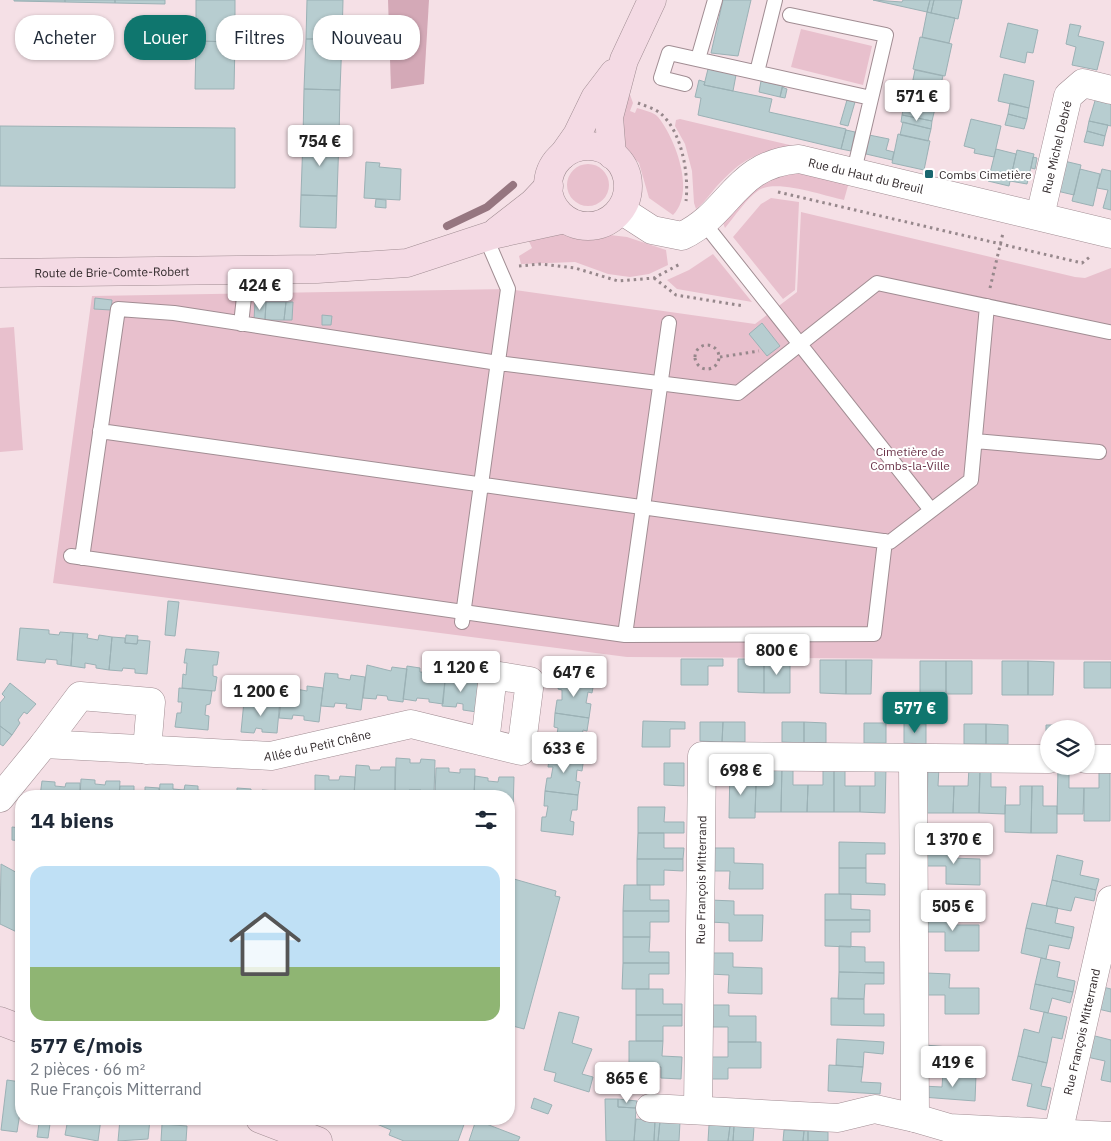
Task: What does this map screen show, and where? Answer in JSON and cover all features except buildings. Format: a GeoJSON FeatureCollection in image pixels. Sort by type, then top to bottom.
{"type":"FeatureCollection","features":[{"type":"Feature","properties":{"kind":"main road"},"geometry":{"type":"LineString","coordinates":[[612,155],[609,117],[624,60],[652,0]]}},
{"type":"Feature","properties":{"kind":"main road"},"geometry":{"type":"LineString","coordinates":[[563,155],[570,150],[583,146],[598,147],[612,155],[625,171],[628,183],[627,197],[621,210],[609,221],[596,226],[582,226],[565,219],[555,209],[549,197],[548,179],[553,166],[577,135],[595,98],[624,60]]}},
{"type":"Feature","properties":{"kind":"main road","name":"Route de Brie-Comte-Robert"},"geometry":{"type":"LineString","coordinates":[[489,237],[533,203],[549,186]]}},
{"type":"Feature","properties":{"kind":"main road","name":"Route de Brie-Comte-Robert"},"geometry":{"type":"LineString","coordinates":[[0,273],[317,269],[407,263],[489,237],[565,219]]}},
{"type":"Feature","properties":{"kind":"main road"},"geometry":{"type":"LineString","coordinates":[[0,1021],[15,1027]]}},
{"type":"Feature","properties":{"kind":"main road"},"geometry":{"type":"LineString","coordinates":[[276,1125],[318,1141]]}},
{"type":"Feature","properties":{"kind":"street","name":"Rue Michel Debré"},"geometry":{"type":"LineString","coordinates":[[1040,216],[1068,96],[1083,83],[1111,90]]}},
{"type":"Feature","properties":{"kind":"street","name":"Rue du Haut du Breuil"},"geometry":{"type":"LineString","coordinates":[[701,232],[747,177],[769,164],[800,159],[1040,216],[1104,244]]}},
{"type":"Feature","properties":{"kind":"street"},"geometry":{"type":"LineString","coordinates":[[621,210],[652,230],[701,232]]}},
{"type":"Feature","properties":{"kind":"street"},"geometry":{"type":"LineString","coordinates":[[0,798],[80,696],[151,702],[147,750]]}},
{"type":"Feature","properties":{"kind":"street","name":"Allée du Petit Chêne"},"geometry":{"type":"LineString","coordinates":[[44,744],[271,756],[411,724],[485,742]]}},
{"type":"Feature","properties":{"kind":"street","name":"Rue François Mitterrand"},"geometry":{"type":"LineString","coordinates":[[698,1110],[702,756],[1040,759]]}},
{"type":"Feature","properties":{"kind":"street"},"geometry":{"type":"LineString","coordinates":[[913,758],[915,1118]]}},
{"type":"Feature","properties":{"kind":"street"},"geometry":{"type":"LineString","coordinates":[[1095,759],[1111,759]]}},
{"type":"Feature","properties":{"kind":"street","name":"Rue François Mitterrand"},"geometry":{"type":"LineString","coordinates":[[1048,1136],[1111,900]]}},
{"type":"Feature","properties":{"kind":"street"},"geometry":{"type":"LineString","coordinates":[[650,1108],[838,1118],[875,1109],[949,1128],[1048,1136],[1111,1136]]}},
{"type":"Feature","properties":{"kind":"lane"},"geometry":{"type":"LineString","coordinates":[[698,59],[715,0]]}},
{"type":"Feature","properties":{"kind":"lane"},"geometry":{"type":"LineString","coordinates":[[756,72],[775,0]]}},
{"type":"Feature","properties":{"kind":"lane"},"geometry":{"type":"LineString","coordinates":[[790,15],[886,35],[854,171]]}},
{"type":"Feature","properties":{"kind":"lane"},"geometry":{"type":"LineString","coordinates":[[685,84],[662,78],[669,53],[871,98]]}},
{"type":"Feature","properties":{"kind":"lane"},"geometry":{"type":"LineString","coordinates":[[701,232],[770,306],[931,510]]}},
{"type":"Feature","properties":{"kind":"lane"},"geometry":{"type":"LineString","coordinates":[[462,617],[508,289],[498,267],[489,237]]}},
{"type":"Feature","properties":{"kind":"lane"},"geometry":{"type":"LineString","coordinates":[[241,324],[247,270]]}},
{"type":"Feature","properties":{"kind":"lane"},"geometry":{"type":"LineString","coordinates":[[885,541],[874,634],[625,635],[462,617],[76,557],[100,431],[118,309],[174,313],[498,363],[738,393],[877,283],[1109,332]]}},
{"type":"Feature","properties":{"kind":"lane"},"geometry":{"type":"LineString","coordinates":[[100,431],[890,542],[971,480],[987,306]]}},
{"type":"Feature","properties":{"kind":"lane"},"geometry":{"type":"LineString","coordinates":[[625,635],[669,323]]}},
{"type":"Feature","properties":{"kind":"lane"},"geometry":{"type":"LineString","coordinates":[[975,441],[1099,452]]}},
{"type":"Feature","properties":{"kind":"path"},"geometry":{"type":"LineString","coordinates":[[498,267],[541,264],[575,268],[618,281],[654,278],[700,254],[701,232],[680,146],[668,122],[659,112],[638,104],[636,94]]}},
{"type":"Feature","properties":{"kind":"path"},"geometry":{"type":"LineString","coordinates":[[773,192],[1082,264],[1104,244]]}},
{"type":"Feature","properties":{"kind":"path"},"geometry":{"type":"LineString","coordinates":[[680,264],[701,232]]}},
{"type":"Feature","properties":{"kind":"path"},"geometry":{"type":"LineString","coordinates":[[987,306],[997,259]]}},
{"type":"Feature","properties":{"kind":"path"},"geometry":{"type":"LineString","coordinates":[[654,278],[676,295],[753,308],[770,306]]}},
{"type":"Feature","properties":{"kind":"path"},"geometry":{"type":"LineString","coordinates":[[709,344],[719,351],[720,357],[718,365],[708,370],[698,365],[695,360],[698,348],[709,344]]}},
{"type":"Feature","properties":{"kind":"path"},"geometry":{"type":"LineString","coordinates":[[720,357],[758,350],[772,366]]}},
{"type":"Feature","properties":{"kind":"green space"},"geometry":{"type":"Polygon","coordinates":[[[801,29],[872,46],[863,85],[791,67],[801,29]]]}},
{"type":"Feature","properties":{"kind":"green space"},"geometry":{"type":"Polygon","coordinates":[[[629,92],[633,103],[630,111],[635,113],[637,108],[656,115],[671,138],[676,151],[683,179],[683,193],[680,205],[673,215],[649,198],[639,163],[622,146],[617,129],[629,92]]]}},
{"type":"Feature","properties":{"kind":"green space"},"geometry":{"type":"Polygon","coordinates":[[[680,119],[794,146],[769,151],[743,162],[726,176],[696,209],[692,171],[685,144],[675,126],[676,120],[680,119]]]}},
{"type":"Feature","properties":{"kind":"green space"},"geometry":{"type":"Polygon","coordinates":[[[592,164],[600,167],[606,173],[609,185],[606,197],[600,203],[584,206],[576,203],[570,197],[567,181],[570,173],[576,167],[592,164]]]}},
{"type":"Feature","properties":{"kind":"green space"},"geometry":{"type":"Polygon","coordinates":[[[796,171],[849,182],[844,200],[789,187],[767,187],[759,190],[750,198],[725,228],[723,223],[762,181],[796,171]]]}},
{"type":"Feature","properties":{"kind":"green space"},"geometry":{"type":"Polygon","coordinates":[[[771,198],[799,202],[795,290],[783,299],[733,237],[761,204],[771,198]]]}},
{"type":"Feature","properties":{"kind":"green space","name":"Cimetière de Combs-la-Ville"},"geometry":{"type":"Polygon","coordinates":[[[801,212],[1075,277],[1085,278],[1111,268],[1111,660],[627,657],[53,583],[92,296],[508,289],[755,324],[797,292],[801,212]]]}},
{"type":"Feature","properties":{"kind":"green space"},"geometry":{"type":"Polygon","coordinates":[[[551,230],[581,237],[596,238],[610,235],[627,237],[666,250],[668,265],[649,274],[630,277],[608,274],[575,262],[521,264],[519,256],[532,248],[527,237],[551,230]]]}},
{"type":"Feature","properties":{"kind":"green space"},"geometry":{"type":"Polygon","coordinates":[[[713,254],[752,302],[677,289],[667,280],[689,270],[713,254]]]}},
{"type":"Feature","properties":{"kind":"green space"},"geometry":{"type":"Polygon","coordinates":[[[14,327],[23,450],[0,452],[0,328],[14,327]]]}},
{"type":"Feature","properties":{"kind":"shaded area"},"geometry":{"type":"Polygon","coordinates":[[[388,0],[429,0],[424,84],[391,89],[390,60],[420,60],[420,15],[389,15],[388,0]]]}},
{"type":"Feature","properties":{"kind":"waterway"},"geometry":{"type":"LineString","coordinates":[[447,226],[487,207],[513,185]]}},
{"type":"Feature","properties":{"kind":"place","name":"Combs Cimetière"},"geometry":{"type":"Point","coordinates":[929,174]}}]}
